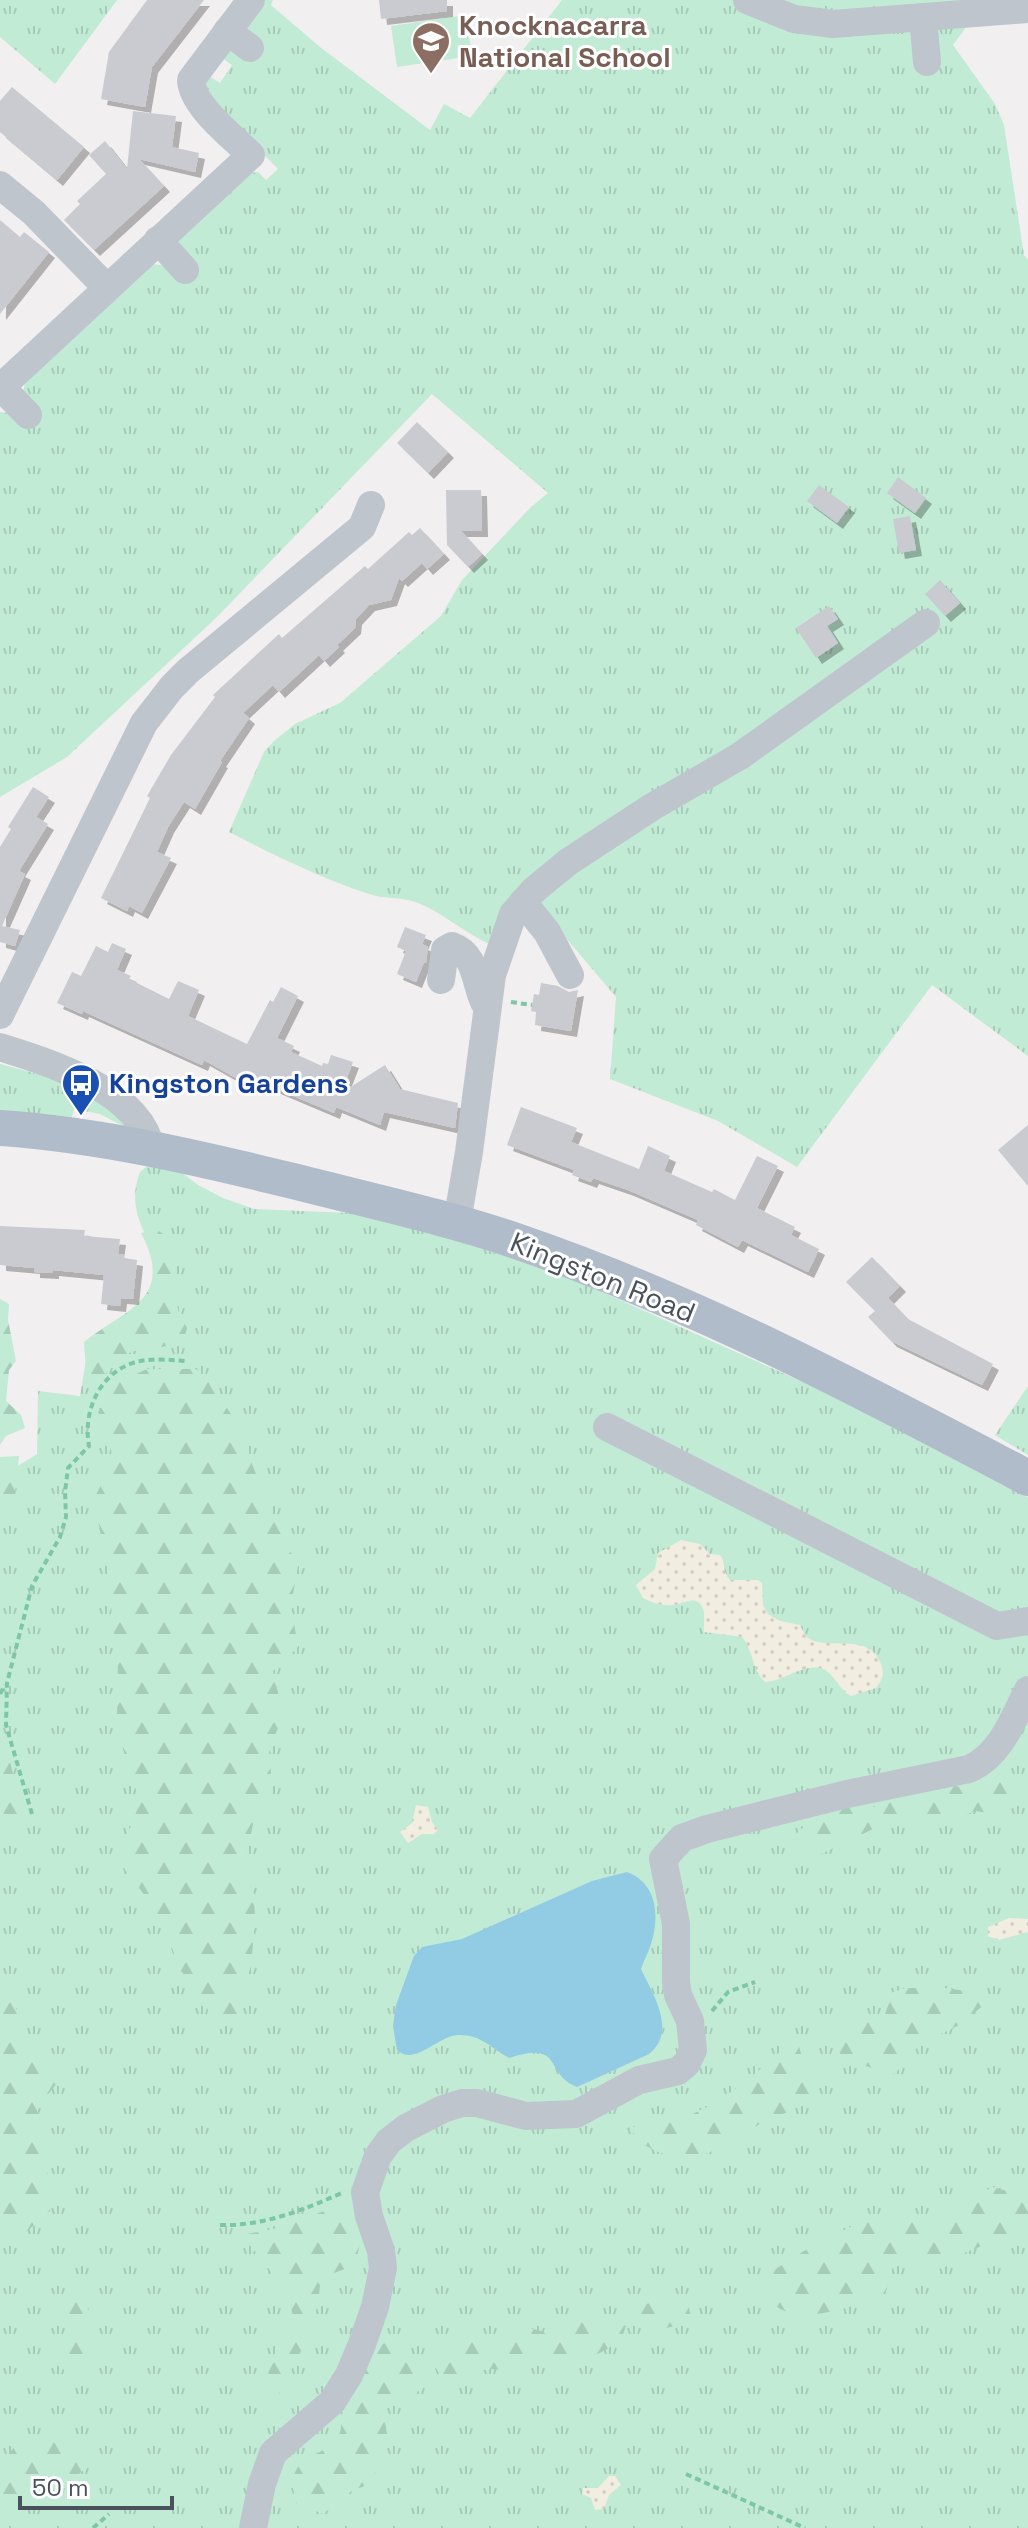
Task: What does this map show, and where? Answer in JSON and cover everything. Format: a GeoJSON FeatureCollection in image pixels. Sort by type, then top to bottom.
{"type":"FeatureCollection","features":[{"type":"Feature","properties":{"kind":"main road","name":"Kingston Road"},"geometry":{"type":"LineString","coordinates":[[0,1128],[84,1137],[151,1149],[457,1222],[571,1261],[712,1321],[817,1370],[1028,1478]]}},
{"type":"Feature","properties":{"kind":"street"},"geometry":{"type":"LineString","coordinates":[[28,415],[0,387],[158,240],[258,162],[206,110],[191,90],[191,80],[214,66],[227,31],[251,0]]}},
{"type":"Feature","properties":{"kind":"street"},"geometry":{"type":"LineString","coordinates":[[747,0],[794,19],[833,24],[1028,9]]}},
{"type":"Feature","properties":{"kind":"street"},"geometry":{"type":"LineString","coordinates":[[923,17],[927,62]]}},
{"type":"Feature","properties":{"kind":"street"},"geometry":{"type":"LineString","coordinates":[[227,31],[250,48]]}},
{"type":"Feature","properties":{"kind":"street"},"geometry":{"type":"LineString","coordinates":[[0,185],[34,213],[106,287]]}},
{"type":"Feature","properties":{"kind":"street"},"geometry":{"type":"LineString","coordinates":[[158,240],[185,270]]}},
{"type":"Feature","properties":{"kind":"street"},"geometry":{"type":"LineString","coordinates":[[0,1015],[144,723],[188,671],[362,527],[371,505]]}},
{"type":"Feature","properties":{"kind":"street"},"geometry":{"type":"LineString","coordinates":[[457,1222],[492,975],[513,914],[568,862],[652,807],[740,756],[926,623]]}},
{"type":"Feature","properties":{"kind":"street"},"geometry":{"type":"LineString","coordinates":[[523,902],[547,932],[570,975]]}},
{"type":"Feature","properties":{"kind":"street"},"geometry":{"type":"LineString","coordinates":[[441,980],[445,950],[452,946],[461,949],[471,963],[483,1002],[488,1005]]}},
{"type":"Feature","properties":{"kind":"street"},"geometry":{"type":"LineString","coordinates":[[0,1047],[79,1075],[104,1091],[141,1123],[148,1133],[151,1149]]}},
{"type":"Feature","properties":{"kind":"street"},"geometry":{"type":"LineString","coordinates":[[607,1427],[997,1626],[1028,1621]]}},
{"type":"Feature","properties":{"kind":"street"},"geometry":{"type":"LineString","coordinates":[[253,2528],[262,2484],[273,2453],[332,2402],[349,2375],[375,2307],[383,2268],[381,2251],[369,2216],[367,2187],[378,2156],[389,2141],[406,2128],[462,2103],[477,2103],[526,2116],[576,2114],[639,2080],[678,2071],[687,2063],[693,2050],[690,2024],[678,1995],[676,1924],[663,1859],[672,1847],[694,1833],[759,1815],[981,1764],[1005,1735],[1028,1690]]}},
{"type":"Feature","properties":{"kind":"path"},"geometry":{"type":"LineString","coordinates":[[32,1814],[6,1725],[7,1683],[32,1586],[60,1537],[66,1517],[68,1468],[89,1446],[86,1418],[95,1397],[112,1376],[128,1365],[163,1359],[186,1361]]}},
{"type":"Feature","properties":{"kind":"path"},"geometry":{"type":"LineString","coordinates":[[0,1694],[7,1683]]}},
{"type":"Feature","properties":{"kind":"path"},"geometry":{"type":"LineString","coordinates":[[690,2024],[705,2018],[728,1992],[755,1982]]}},
{"type":"Feature","properties":{"kind":"path"},"geometry":{"type":"LineString","coordinates":[[220,2225],[276,2219],[356,2187],[367,2187]]}},
{"type":"Feature","properties":{"kind":"path"},"geometry":{"type":"LineString","coordinates":[[686,2474],[805,2528]]}},
{"type":"Feature","properties":{"kind":"path"},"geometry":{"type":"LineString","coordinates":[[93,2528],[109,2514]]}},
{"type":"Feature","properties":{"kind":"green space"},"geometry":{"type":"Polygon","coordinates":[[[0,0],[117,0],[55,84],[0,37],[0,0]]]}},
{"type":"Feature","properties":{"kind":"green space"},"geometry":{"type":"Polygon","coordinates":[[[262,0],[273,0],[271,5],[320,47],[430,130],[444,104],[470,118],[562,0],[986,0],[953,45],[995,104],[1004,125],[1024,255],[1028,260],[1028,1056],[932,985],[797,1167],[718,1121],[610,1079],[616,997],[537,904],[492,945],[423,905],[374,896],[351,888],[229,832],[264,752],[274,741],[295,724],[340,703],[441,616],[462,580],[548,493],[432,394],[216,618],[67,757],[0,797],[0,412],[7,413],[23,392],[25,383],[148,264],[162,265],[179,235],[246,174],[258,172],[266,180],[278,169],[203,92],[207,75],[220,83],[232,65],[221,57],[246,30],[245,23],[262,0]]]}},
{"type":"Feature","properties":{"kind":"green space"},"geometry":{"type":"Polygon","coordinates":[[[466,15],[472,56],[397,67],[391,26],[466,15]]]}},
{"type":"Feature","properties":{"kind":"green space"},"geometry":{"type":"Polygon","coordinates":[[[0,1064],[98,1096],[131,1130],[100,1114],[74,1109],[71,1120],[0,1112],[0,1064]]]}},
{"type":"Feature","properties":{"kind":"green space"},"geometry":{"type":"Polygon","coordinates":[[[147,1166],[177,1169],[223,1198],[254,1209],[373,1214],[564,1275],[823,1391],[1028,1497],[1028,2528],[0,2528],[0,1508],[8,1472],[37,1454],[38,1391],[80,1396],[89,1342],[149,1301],[159,1264],[139,1219],[135,1197],[140,1172],[147,1166]]]}},
{"type":"Feature","properties":{"kind":"green space"},"geometry":{"type":"Polygon","coordinates":[[[157,1230],[165,1236],[174,1255],[178,1310],[187,1328],[183,1343],[131,1352],[114,1364],[94,1392],[87,1386],[84,1342],[130,1310],[149,1288],[153,1274],[141,1233],[157,1230]]]}},
{"type":"Feature","properties":{"kind":"green space"},"geometry":{"type":"Polygon","coordinates":[[[0,1299],[9,1304],[8,1320],[16,1361],[9,1370],[6,1401],[21,1415],[25,1428],[6,1436],[0,1445],[0,1299]]]}},
{"type":"Feature","properties":{"kind":"green space"},"geometry":{"type":"Polygon","coordinates":[[[147,1369],[196,1369],[213,1387],[235,1420],[275,1523],[298,1566],[291,1605],[298,1647],[273,1671],[283,1714],[269,1752],[273,1795],[254,1820],[243,1870],[254,1894],[251,1966],[239,2002],[238,2018],[219,2030],[179,1968],[166,1930],[125,1870],[119,1845],[135,1820],[137,1793],[117,1717],[118,1654],[112,1623],[110,1583],[94,1499],[113,1461],[110,1443],[98,1412],[119,1382],[147,1369]]]}},
{"type":"Feature","properties":{"kind":"green space"},"geometry":{"type":"Polygon","coordinates":[[[1028,1386],[1028,1455],[995,1435],[1028,1386]]]}},
{"type":"Feature","properties":{"kind":"green space"},"geometry":{"type":"Polygon","coordinates":[[[19,1456],[14,1503],[4,1521],[0,1540],[0,1457],[19,1456]]]}},
{"type":"Feature","properties":{"kind":"green space"},"geometry":{"type":"Polygon","coordinates":[[[0,1723],[19,1797],[21,1821],[11,1822],[0,1809],[0,1723]]]}},
{"type":"Feature","properties":{"kind":"green space"},"geometry":{"type":"Polygon","coordinates":[[[1010,1773],[1022,1792],[1020,1805],[996,1815],[977,1811],[942,1820],[916,1815],[900,1826],[875,1828],[817,1856],[795,1835],[814,1819],[841,1807],[876,1807],[896,1794],[918,1799],[929,1791],[951,1785],[960,1787],[973,1780],[1010,1773]]]}},
{"type":"Feature","properties":{"kind":"green space"},"geometry":{"type":"Polygon","coordinates":[[[906,1988],[976,1992],[981,2007],[963,2023],[913,2051],[894,2074],[855,2063],[847,2068],[838,2049],[836,2028],[885,2014],[893,1992],[906,1988]]]}},
{"type":"Feature","properties":{"kind":"green space"},"geometry":{"type":"Polygon","coordinates":[[[11,1994],[20,2020],[22,2050],[39,2055],[61,2078],[37,2108],[38,2133],[50,2183],[50,2211],[26,2232],[0,2235],[0,1995],[11,1994]]]}},
{"type":"Feature","properties":{"kind":"green space"},"geometry":{"type":"Polygon","coordinates":[[[796,2036],[802,2057],[811,2065],[814,2089],[793,2109],[767,2120],[723,2146],[696,2156],[666,2155],[650,2148],[628,2127],[666,2124],[702,2109],[752,2076],[796,2036]]]}},
{"type":"Feature","properties":{"kind":"green space"},"geometry":{"type":"Polygon","coordinates":[[[993,2187],[1028,2197],[1028,2233],[1024,2240],[1013,2246],[984,2245],[964,2253],[944,2268],[920,2271],[910,2259],[894,2262],[885,2295],[830,2312],[787,2312],[776,2306],[769,2297],[763,2277],[856,2224],[880,2216],[928,2220],[993,2187]]]}},
{"type":"Feature","properties":{"kind":"green space"},"geometry":{"type":"Polygon","coordinates":[[[355,2199],[364,2226],[356,2261],[348,2268],[328,2275],[320,2285],[318,2306],[302,2349],[275,2401],[264,2393],[265,2385],[293,2317],[288,2293],[250,2245],[247,2234],[283,2227],[355,2199]]]}},
{"type":"Feature","properties":{"kind":"green space"},"geometry":{"type":"Polygon","coordinates":[[[77,2298],[86,2303],[91,2328],[90,2345],[84,2370],[69,2374],[58,2365],[71,2329],[68,2307],[77,2298]]]}},
{"type":"Feature","properties":{"kind":"green space"},"geometry":{"type":"Polygon","coordinates":[[[676,2300],[688,2303],[691,2317],[681,2325],[666,2328],[654,2321],[649,2331],[640,2327],[639,2316],[644,2304],[676,2300]]]}},
{"type":"Feature","properties":{"kind":"green space"},"geometry":{"type":"Polygon","coordinates":[[[585,2317],[626,2326],[622,2337],[609,2348],[581,2363],[566,2366],[553,2359],[541,2360],[528,2369],[512,2374],[496,2369],[482,2370],[449,2382],[436,2368],[435,2357],[441,2346],[459,2333],[472,2332],[511,2339],[529,2328],[558,2335],[571,2318],[585,2317]]]}},
{"type":"Feature","properties":{"kind":"green space"},"geometry":{"type":"Polygon","coordinates":[[[387,2343],[411,2359],[424,2385],[415,2395],[401,2398],[383,2409],[389,2446],[379,2453],[380,2465],[368,2485],[353,2490],[323,2514],[296,2503],[293,2484],[296,2471],[302,2462],[337,2439],[342,2409],[376,2345],[387,2343]]]}},
{"type":"Feature","properties":{"kind":"green space"},"geometry":{"type":"Polygon","coordinates":[[[48,2437],[75,2441],[87,2448],[90,2464],[68,2484],[43,2478],[0,2505],[0,2466],[21,2438],[48,2437]]]}},
{"type":"Feature","properties":{"kind":"sand"},"geometry":{"type":"Polygon","coordinates":[[[681,1540],[700,1544],[710,1554],[720,1555],[730,1580],[758,1580],[762,1583],[763,1605],[768,1614],[780,1621],[800,1625],[810,1639],[869,1648],[876,1654],[882,1668],[882,1677],[876,1688],[851,1696],[821,1668],[805,1669],[765,1682],[742,1637],[704,1632],[704,1612],[699,1603],[693,1600],[665,1605],[643,1598],[636,1585],[655,1569],[658,1553],[681,1540]]]}},
{"type":"Feature","properties":{"kind":"sand"},"geometry":{"type":"Polygon","coordinates":[[[416,1805],[428,1807],[438,1830],[434,1834],[422,1834],[408,1843],[400,1832],[412,1823],[416,1805]]]}},
{"type":"Feature","properties":{"kind":"sand"},"geometry":{"type":"Polygon","coordinates":[[[1009,1918],[1028,1919],[1028,1932],[999,1940],[988,1936],[988,1927],[1009,1918]]]}},
{"type":"Feature","properties":{"kind":"sand"},"geometry":{"type":"Polygon","coordinates":[[[609,2476],[615,2476],[621,2485],[609,2495],[604,2509],[595,2510],[591,2498],[582,2494],[583,2488],[598,2488],[609,2476]]]}},
{"type":"Feature","properties":{"kind":"water"},"geometry":{"type":"Polygon","coordinates":[[[627,1872],[645,1884],[654,1902],[654,1933],[641,1969],[660,2012],[662,2034],[649,2054],[577,2087],[560,2074],[546,2056],[538,2053],[509,2058],[480,2040],[467,2036],[451,2036],[411,2055],[397,2050],[393,2026],[396,2005],[414,1956],[422,1947],[462,1939],[592,1881],[627,1872]]]}},
{"type":"Feature","properties":{"kind":"building"},"geometry":{"type":"Polygon","coordinates":[[[147,0],[204,0],[152,67],[145,107],[101,99],[109,52],[147,0]]]}},
{"type":"Feature","properties":{"kind":"building"},"geometry":{"type":"Polygon","coordinates":[[[379,0],[447,0],[447,11],[381,19],[379,0]]]}},
{"type":"Feature","properties":{"kind":"building"},"geometry":{"type":"Polygon","coordinates":[[[12,87],[84,147],[57,180],[0,132],[0,101],[12,87]]]}},
{"type":"Feature","properties":{"kind":"building"},"geometry":{"type":"Polygon","coordinates":[[[133,111],[176,116],[172,147],[199,153],[195,172],[139,159],[164,186],[94,250],[64,220],[80,204],[77,201],[106,174],[89,155],[105,141],[127,169],[133,111]]]}},
{"type":"Feature","properties":{"kind":"building"},"geometry":{"type":"Polygon","coordinates":[[[0,220],[20,237],[24,232],[49,252],[0,314],[0,220]]]}},
{"type":"Feature","properties":{"kind":"building"},"geometry":{"type":"Polygon","coordinates":[[[417,422],[448,452],[428,473],[397,443],[417,422]]]}},
{"type":"Feature","properties":{"kind":"building"},"geometry":{"type":"Polygon","coordinates":[[[898,477],[926,498],[915,513],[887,493],[898,477]]]}},
{"type":"Feature","properties":{"kind":"building"},"geometry":{"type":"Polygon","coordinates":[[[819,485],[849,507],[837,523],[807,501],[819,485]]]}},
{"type":"Feature","properties":{"kind":"building"},"geometry":{"type":"Polygon","coordinates":[[[446,490],[481,490],[482,531],[461,531],[482,554],[468,567],[447,545],[446,490]]]}},
{"type":"Feature","properties":{"kind":"building"},"geometry":{"type":"Polygon","coordinates":[[[910,516],[916,550],[899,553],[893,519],[910,516]]]}},
{"type":"Feature","properties":{"kind":"building"},"geometry":{"type":"Polygon","coordinates":[[[420,528],[444,554],[427,569],[422,563],[402,581],[399,578],[391,600],[369,605],[356,619],[355,628],[324,661],[319,655],[279,692],[273,685],[243,713],[249,718],[220,761],[195,809],[184,802],[168,827],[157,852],[171,858],[142,913],[129,906],[127,911],[101,898],[150,798],[147,796],[171,755],[215,697],[213,695],[279,634],[282,638],[365,566],[368,569],[409,532],[412,535],[420,528]]]}},
{"type":"Feature","properties":{"kind":"building"},"geometry":{"type":"Polygon","coordinates":[[[940,580],[960,603],[945,616],[925,594],[940,580]]]}},
{"type":"Feature","properties":{"kind":"building"},"geometry":{"type":"Polygon","coordinates":[[[829,606],[838,619],[827,626],[838,643],[816,658],[796,628],[829,606]]]}},
{"type":"Feature","properties":{"kind":"building"},"geometry":{"type":"Polygon","coordinates":[[[33,787],[49,797],[36,817],[48,824],[19,871],[25,874],[2,926],[20,930],[15,946],[0,942],[0,847],[11,829],[8,827],[33,787]]]}},
{"type":"Feature","properties":{"kind":"building"},"geometry":{"type":"Polygon","coordinates":[[[405,927],[426,935],[422,944],[428,947],[426,963],[416,982],[397,974],[406,951],[397,947],[405,927]]]}},
{"type":"Feature","properties":{"kind":"building"},"geometry":{"type":"Polygon","coordinates":[[[112,943],[126,949],[117,970],[131,976],[129,979],[169,999],[178,981],[199,990],[188,1016],[247,1044],[270,1000],[273,1002],[281,987],[298,996],[277,1038],[294,1046],[291,1052],[322,1066],[323,1063],[328,1064],[331,1055],[353,1062],[341,1093],[385,1065],[400,1089],[458,1103],[455,1128],[384,1112],[380,1125],[336,1107],[334,1113],[258,1081],[252,1087],[204,1060],[202,1065],[83,1011],[82,1014],[57,1003],[72,972],[81,976],[96,946],[108,952],[112,943]]]}},
{"type":"Feature","properties":{"kind":"building"},"geometry":{"type":"Polygon","coordinates":[[[541,983],[569,992],[578,990],[571,1031],[535,1025],[536,1012],[531,1011],[534,994],[539,995],[541,983]]]}},
{"type":"Feature","properties":{"kind":"building"},"geometry":{"type":"Polygon","coordinates":[[[521,1107],[577,1128],[571,1142],[639,1169],[648,1146],[670,1156],[664,1171],[735,1200],[757,1156],[778,1166],[757,1208],[795,1227],[791,1235],[819,1249],[808,1272],[742,1240],[738,1247],[696,1225],[698,1220],[628,1190],[593,1178],[591,1182],[572,1175],[574,1170],[507,1145],[521,1107]]]}},
{"type":"Feature","properties":{"kind":"building"},"geometry":{"type":"Polygon","coordinates":[[[1028,1125],[1028,1186],[998,1150],[1028,1125]]]}},
{"type":"Feature","properties":{"kind":"building"},"geometry":{"type":"Polygon","coordinates":[[[0,1226],[85,1230],[84,1236],[120,1239],[118,1254],[137,1260],[133,1299],[121,1298],[120,1306],[101,1304],[104,1275],[53,1270],[53,1273],[34,1272],[34,1268],[0,1265],[0,1226]]]}},
{"type":"Feature","properties":{"kind":"building"},"geometry":{"type":"Polygon","coordinates":[[[872,1257],[900,1286],[888,1298],[908,1319],[993,1364],[982,1385],[891,1341],[868,1317],[875,1311],[846,1282],[872,1257]]]}},
{"type":"Feature","properties":{"kind":"place","name":"Knocknacarra National School"},"geometry":{"type":"Point","coordinates":[431,75]}},
{"type":"Feature","properties":{"kind":"place","name":"Kingston Gardens"},"geometry":{"type":"Point","coordinates":[81,1117]}}]}
